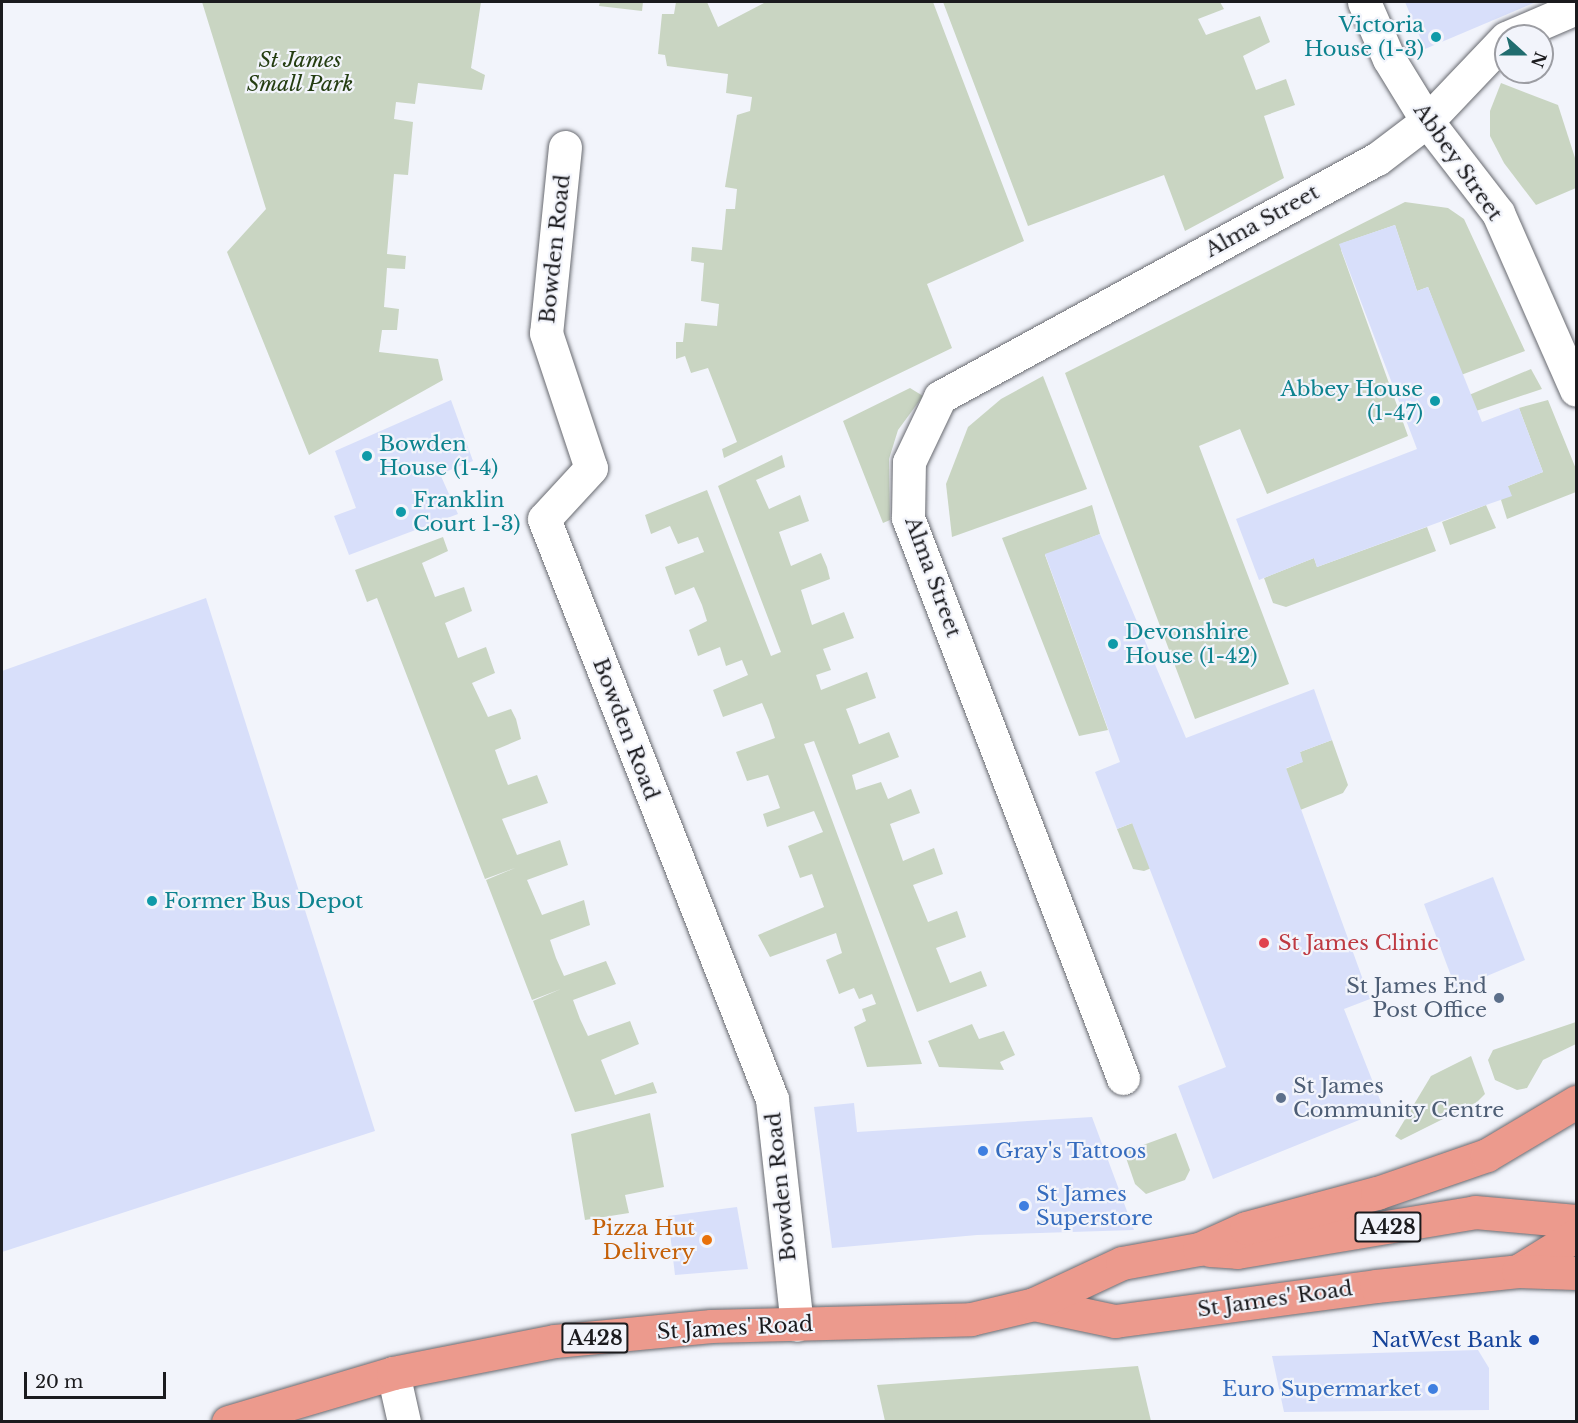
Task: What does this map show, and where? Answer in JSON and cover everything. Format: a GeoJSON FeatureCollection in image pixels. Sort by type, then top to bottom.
{"type":"FeatureCollection","features":[{"type":"Feature","properties":{"kind":"main road","name":"St James' Road"},"geometry":{"type":"LineString","coordinates":[[228,1422],[393,1373],[555,1341],[711,1326],[971,1319],[1034,1304],[1122,1263],[1199,1249],[1246,1228],[1377,1193],[1487,1155],[1576,1102]]}},
{"type":"Feature","properties":{"kind":"main road","name":"St James' Road"},"geometry":{"type":"LineString","coordinates":[[1199,1249],[1237,1252],[1475,1212],[1576,1221]]}},
{"type":"Feature","properties":{"kind":"main road","name":"St James' Road"},"geometry":{"type":"LineString","coordinates":[[1518,1271],[1576,1235]]}},
{"type":"Feature","properties":{"kind":"main road","name":"St James' Road"},"geometry":{"type":"LineString","coordinates":[[1034,1304],[1115,1321],[1518,1271],[1576,1273]]}},
{"type":"Feature","properties":{"kind":"street","name":"Abbey Street"},"geometry":{"type":"LineString","coordinates":[[1364,2],[1389,59],[1427,121],[1498,213],[1576,390]]}},
{"type":"Feature","properties":{"kind":"street"},"geometry":{"type":"LineString","coordinates":[[1539,24],[1576,8]]}},
{"type":"Feature","properties":{"kind":"street","name":"Alma Street"},"geometry":{"type":"LineString","coordinates":[[1123,1077],[908,518],[909,462],[940,397],[1377,159],[1427,121],[1494,51]]}},
{"type":"Feature","properties":{"kind":"street","name":"Bowden Road"},"geometry":{"type":"LineString","coordinates":[[565,147],[546,333],[591,468],[544,519],[772,1099],[797,1325]]}},
{"type":"Feature","properties":{"kind":"street"},"geometry":{"type":"LineString","coordinates":[[393,1373],[404,1422]]}},
{"type":"Feature","properties":{"kind":"green space","name":"St James Small Park"},"geometry":{"type":"Polygon","coordinates":[[[202,2],[481,2],[471,68],[485,75],[482,90],[418,83],[415,104],[396,102],[394,119],[413,122],[408,175],[394,174],[387,254],[406,256],[405,269],[387,268],[384,307],[399,309],[397,330],[382,330],[379,352],[438,359],[443,380],[309,455],[227,252],[266,209],[202,2]]]}},
{"type":"Feature","properties":{"kind":"green space"},"geometry":{"type":"Polygon","coordinates":[[[600,2],[643,2],[642,11],[599,6],[600,2]]]}},
{"type":"Feature","properties":{"kind":"green space"},"geometry":{"type":"Polygon","coordinates":[[[676,2],[707,2],[718,27],[766,2],[933,2],[1024,241],[927,284],[952,348],[724,458],[722,449],[737,442],[708,368],[691,373],[685,356],[676,359],[676,342],[683,342],[685,323],[717,326],[719,304],[701,301],[704,263],[691,261],[692,247],[722,250],[726,209],[735,209],[737,189],[725,187],[737,115],[750,111],[752,97],[726,93],[728,74],[667,66],[665,55],[658,54],[662,14],[674,14],[676,2]]]}},
{"type":"Feature","properties":{"kind":"green space"},"geometry":{"type":"Polygon","coordinates":[[[943,2],[1220,2],[1224,9],[1198,19],[1206,35],[1260,16],[1270,42],[1243,56],[1256,90],[1286,79],[1295,105],[1264,116],[1284,178],[1185,231],[1164,175],[1028,226],[943,2]]]}},
{"type":"Feature","properties":{"kind":"green space"},"geometry":{"type":"Polygon","coordinates":[[[1501,84],[1558,105],[1576,161],[1576,188],[1536,205],[1504,163],[1490,136],[1490,111],[1501,84]]]}},
{"type":"Feature","properties":{"kind":"green space"},"geometry":{"type":"Polygon","coordinates":[[[1405,202],[1448,208],[1464,219],[1525,351],[1461,375],[1428,287],[1417,291],[1395,225],[1343,243],[1341,250],[1408,436],[1267,494],[1240,429],[1199,446],[1289,684],[1195,719],[1065,373],[1405,202]]]}},
{"type":"Feature","properties":{"kind":"green space"},"geometry":{"type":"Polygon","coordinates":[[[1531,369],[1542,389],[1476,411],[1469,395],[1531,369]]]}},
{"type":"Feature","properties":{"kind":"green space"},"geometry":{"type":"Polygon","coordinates":[[[1043,376],[1087,489],[952,537],[946,484],[968,427],[1001,399],[1043,376]]]}},
{"type":"Feature","properties":{"kind":"green space"},"geometry":{"type":"Polygon","coordinates":[[[910,388],[923,396],[898,430],[889,459],[890,520],[883,523],[843,421],[910,388]]]}},
{"type":"Feature","properties":{"kind":"green space"},"geometry":{"type":"Polygon","coordinates":[[[1548,400],[1576,469],[1576,492],[1507,519],[1501,500],[1508,486],[1543,472],[1519,408],[1548,400]]]}},
{"type":"Feature","properties":{"kind":"green space"},"geometry":{"type":"Polygon","coordinates":[[[782,455],[785,467],[756,480],[769,509],[800,495],[809,521],[779,532],[791,566],[821,553],[827,567],[830,579],[801,590],[812,625],[844,612],[854,638],[823,649],[831,670],[816,675],[821,690],[867,672],[876,698],[846,709],[859,744],[889,732],[899,757],[852,775],[856,790],[881,782],[888,799],[911,789],[920,813],[890,824],[903,861],[934,848],[943,874],[913,885],[928,922],[957,911],[966,937],[936,948],[950,983],[981,971],[987,986],[917,1012],[814,741],[804,744],[922,1064],[867,1067],[854,1027],[866,1021],[862,1009],[876,1004],[872,994],[859,999],[854,988],[839,994],[826,960],[842,953],[836,933],[770,957],[758,935],[824,907],[812,874],[800,878],[788,846],[823,832],[814,811],[767,827],[763,814],[780,808],[768,775],[747,781],[736,752],[775,738],[769,720],[762,703],[723,717],[713,690],[748,675],[742,660],[726,666],[720,647],[698,656],[689,630],[707,621],[702,605],[694,587],[675,595],[665,567],[704,552],[698,537],[678,544],[670,526],[651,534],[645,515],[707,490],[771,656],[781,652],[718,486],[782,455]]]}},
{"type":"Feature","properties":{"kind":"green space"},"geometry":{"type":"Polygon","coordinates":[[[1092,505],[1100,534],[1045,555],[1108,730],[1079,736],[1002,538],[1092,505]]]}},
{"type":"Feature","properties":{"kind":"green space"},"geometry":{"type":"Polygon","coordinates":[[[1486,505],[1496,528],[1450,545],[1442,522],[1486,505]]]}},
{"type":"Feature","properties":{"kind":"green space"},"geometry":{"type":"Polygon","coordinates":[[[1427,527],[1436,551],[1286,607],[1273,603],[1264,578],[1314,558],[1317,567],[1427,527]]]}},
{"type":"Feature","properties":{"kind":"green space"},"geometry":{"type":"Polygon","coordinates":[[[443,537],[448,551],[422,563],[435,597],[464,587],[472,611],[445,623],[458,658],[486,647],[495,673],[472,683],[488,717],[511,709],[516,719],[521,739],[495,750],[508,785],[537,775],[548,803],[502,819],[517,855],[560,840],[568,865],[527,880],[542,915],[584,900],[590,925],[550,940],[556,958],[564,976],[606,961],[616,984],[573,1000],[580,1019],[588,1036],[630,1021],[639,1044],[601,1060],[615,1095],[653,1082],[657,1093],[575,1112],[533,1001],[561,989],[532,1000],[486,880],[515,868],[485,879],[377,598],[367,602],[355,570],[443,537]]]}},
{"type":"Feature","properties":{"kind":"green space"},"geometry":{"type":"Polygon","coordinates":[[[1332,740],[1348,785],[1343,793],[1197,851],[1183,811],[1302,762],[1300,752],[1332,740]]]}},
{"type":"Feature","properties":{"kind":"green space"},"geometry":{"type":"Polygon","coordinates":[[[1148,817],[1174,859],[1144,871],[1133,869],[1117,829],[1148,817]]]}},
{"type":"Feature","properties":{"kind":"green space"},"geometry":{"type":"Polygon","coordinates":[[[1576,1022],[1576,1044],[1543,1060],[1527,1088],[1517,1090],[1495,1080],[1488,1060],[1493,1050],[1576,1022]]]}},
{"type":"Feature","properties":{"kind":"green space"},"geometry":{"type":"Polygon","coordinates":[[[972,1024],[979,1039],[1004,1031],[1015,1055],[1000,1062],[1004,1070],[939,1067],[928,1041],[972,1024]]]}},
{"type":"Feature","properties":{"kind":"green space"},"geometry":{"type":"Polygon","coordinates":[[[1471,1056],[1485,1094],[1477,1102],[1401,1140],[1395,1136],[1431,1076],[1471,1056]]]}},
{"type":"Feature","properties":{"kind":"green space"},"geometry":{"type":"Polygon","coordinates":[[[650,1113],[664,1187],[625,1195],[629,1213],[585,1220],[571,1134],[650,1113]]]}},
{"type":"Feature","properties":{"kind":"green space"},"geometry":{"type":"Polygon","coordinates":[[[1176,1133],[1190,1170],[1185,1180],[1146,1194],[1135,1184],[1124,1152],[1176,1133]]]}},
{"type":"Feature","properties":{"kind":"green space"},"geometry":{"type":"Polygon","coordinates":[[[1138,1366],[1151,1421],[885,1421],[877,1385],[1138,1366]]]}},
{"type":"Feature","properties":{"kind":"building","name":"Victoria House (1-3)"},"geometry":{"type":"Polygon","coordinates":[[[1405,2],[1536,2],[1425,49],[1405,2]]]}},
{"type":"Feature","properties":{"kind":"building","name":"Abbey House (1-47)"},"geometry":{"type":"Polygon","coordinates":[[[1395,225],[1417,291],[1428,287],[1482,422],[1519,408],[1543,472],[1508,486],[1512,496],[1317,567],[1314,558],[1259,580],[1236,519],[1417,449],[1339,244],[1395,225]]]}},
{"type":"Feature","properties":{"kind":"building"},"geometry":{"type":"Polygon","coordinates":[[[451,400],[473,461],[440,474],[458,514],[349,555],[334,516],[356,508],[335,451],[451,400]]]}},
{"type":"Feature","properties":{"kind":"building"},"geometry":{"type":"Polygon","coordinates":[[[1100,534],[1186,738],[1314,689],[1332,740],[1300,752],[1303,762],[1286,768],[1370,999],[1344,1009],[1384,1110],[1213,1179],[1178,1086],[1226,1067],[1132,823],[1117,829],[1095,772],[1120,762],[1045,554],[1100,534]]]}},
{"type":"Feature","properties":{"kind":"building","name":"Former Bus Depot"},"geometry":{"type":"Polygon","coordinates":[[[206,598],[375,1131],[2,1252],[2,671],[206,598]]]}},
{"type":"Feature","properties":{"kind":"building"},"geometry":{"type":"Polygon","coordinates":[[[1493,877],[1525,960],[1456,989],[1424,904],[1493,877]]]}},
{"type":"Feature","properties":{"kind":"building"},"geometry":{"type":"Polygon","coordinates":[[[854,1103],[857,1132],[1092,1117],[1134,1230],[977,1235],[832,1248],[814,1107],[854,1103]]]}},
{"type":"Feature","properties":{"kind":"building","name":"Pizza Hut Delivery"},"geometry":{"type":"Polygon","coordinates":[[[737,1207],[748,1269],[675,1275],[668,1216],[737,1207]]]}},
{"type":"Feature","properties":{"kind":"building"},"geometry":{"type":"Polygon","coordinates":[[[1478,1350],[1489,1368],[1489,1410],[1284,1412],[1272,1356],[1478,1350]]]}},
{"type":"Feature","properties":{"kind":"place","name":"Victoria House (1-3)"},"geometry":{"type":"Point","coordinates":[1436,37]}},
{"type":"Feature","properties":{"kind":"place","name":"Abbey House (1-47)"},"geometry":{"type":"Point","coordinates":[1435,401]}},
{"type":"Feature","properties":{"kind":"place","name":"Bowden House (1-4)"},"geometry":{"type":"Point","coordinates":[367,456]}},
{"type":"Feature","properties":{"kind":"place","name":"Franklin Court 1-3)"},"geometry":{"type":"Point","coordinates":[401,512]}},
{"type":"Feature","properties":{"kind":"place","name":"Devonshire House (1-42)"},"geometry":{"type":"Point","coordinates":[1113,644]}},
{"type":"Feature","properties":{"kind":"place","name":"Former Bus Depot"},"geometry":{"type":"Point","coordinates":[152,901]}},
{"type":"Feature","properties":{"kind":"place","name":"St James Clinic"},"geometry":{"type":"Point","coordinates":[1264,943]}},
{"type":"Feature","properties":{"kind":"place","name":"St James End Post Office"},"geometry":{"type":"Point","coordinates":[1499,998]}},
{"type":"Feature","properties":{"kind":"place","name":"St James Community Centre"},"geometry":{"type":"Point","coordinates":[1281,1098]}},
{"type":"Feature","properties":{"kind":"place","name":"Gray's Tattoos"},"geometry":{"type":"Point","coordinates":[983,1151]}},
{"type":"Feature","properties":{"kind":"place","name":"St James Superstore"},"geometry":{"type":"Point","coordinates":[1024,1206]}},
{"type":"Feature","properties":{"kind":"place","name":"Pizza Hut Delivery"},"geometry":{"type":"Point","coordinates":[707,1240]}},
{"type":"Feature","properties":{"kind":"place","name":"NatWest Bank"},"geometry":{"type":"Point","coordinates":[1534,1340]}},
{"type":"Feature","properties":{"kind":"place","name":"Euro Supermarket"},"geometry":{"type":"Point","coordinates":[1433,1389]}}]}
